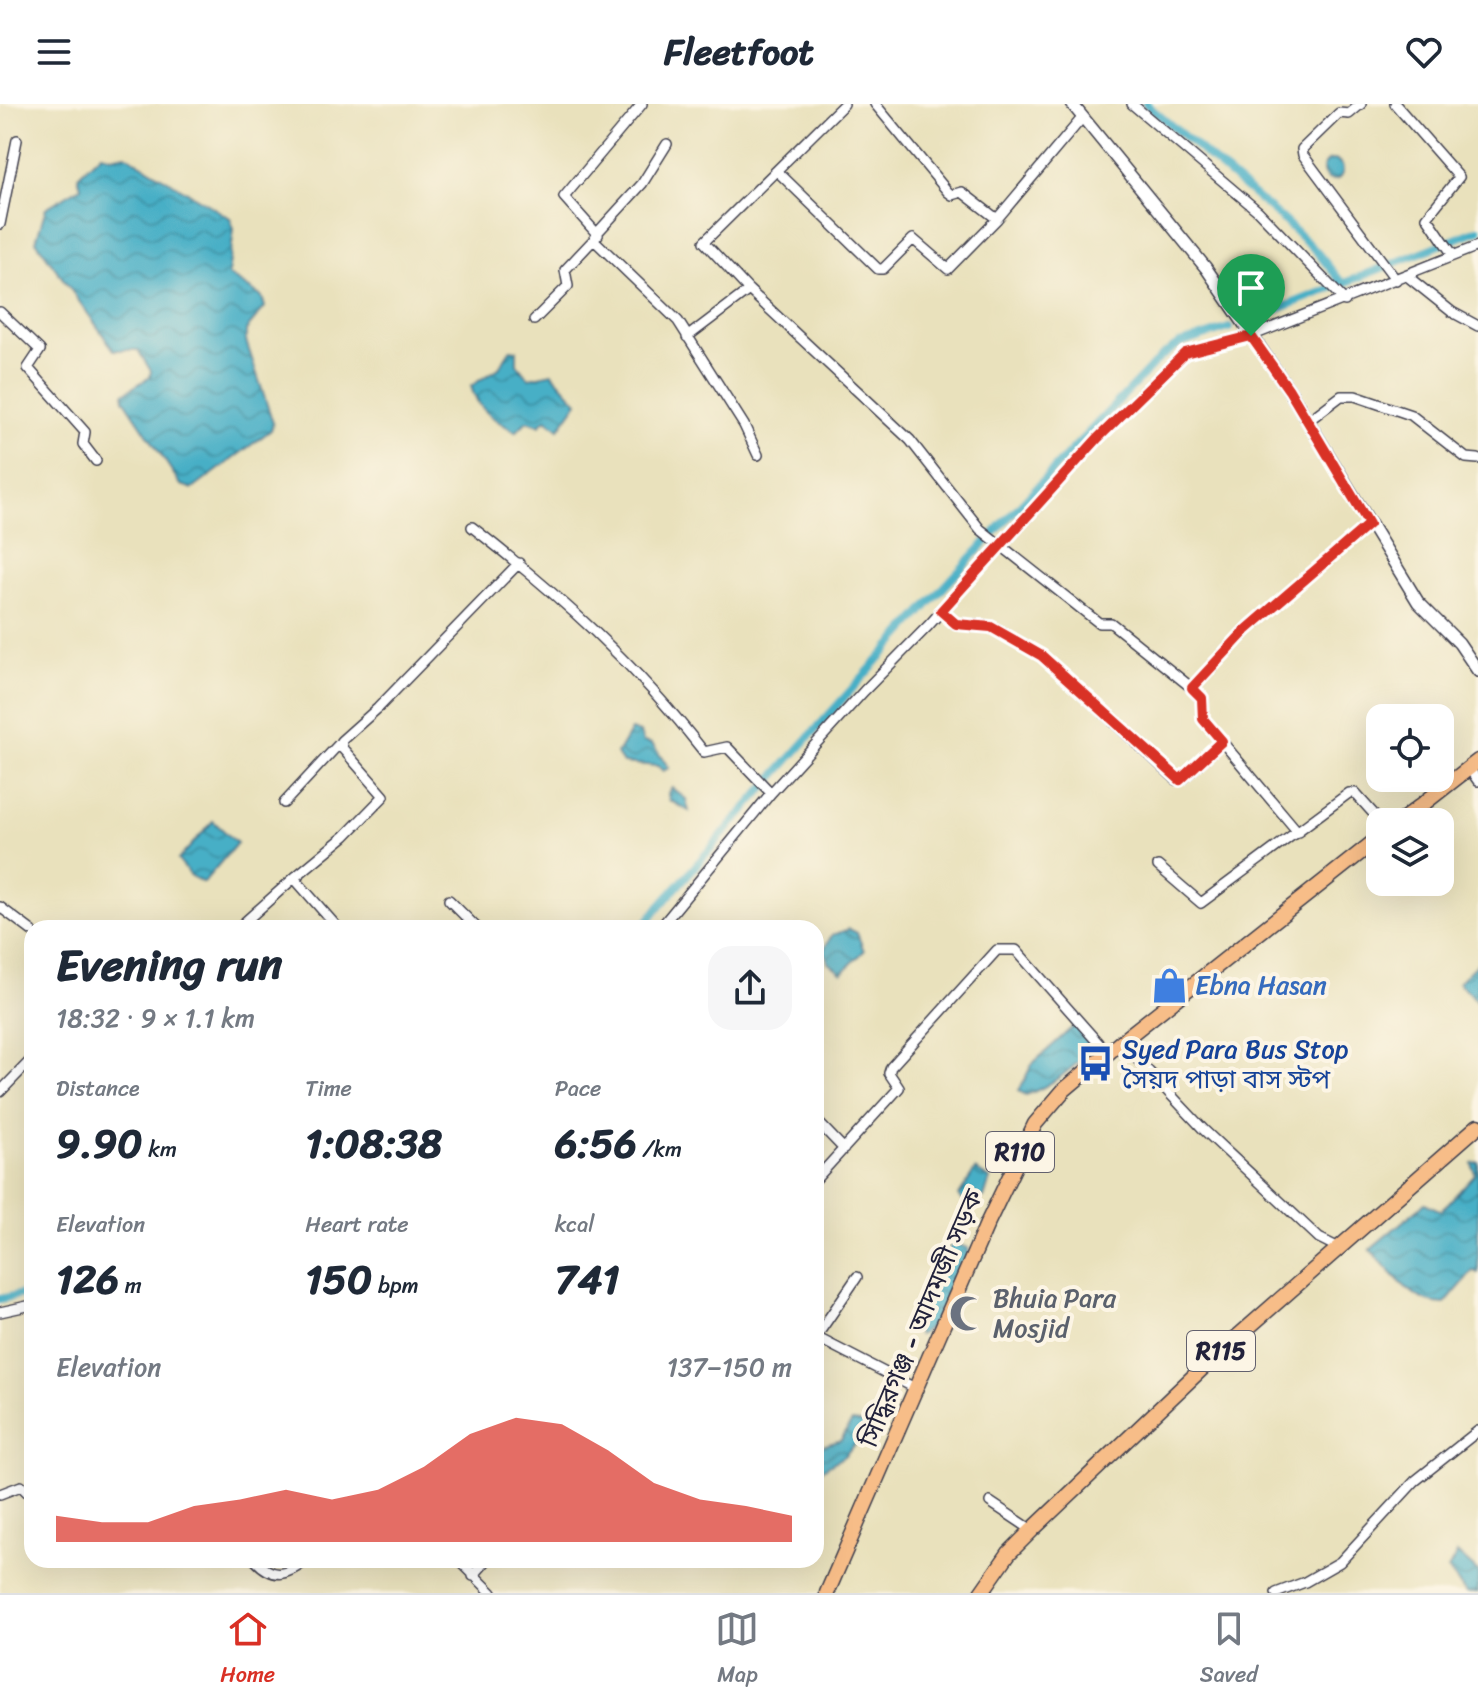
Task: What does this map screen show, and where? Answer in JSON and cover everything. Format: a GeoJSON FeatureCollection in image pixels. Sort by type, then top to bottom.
{"type":"FeatureCollection","features":[{"type":"Feature","properties":{"kind":"main road"},"geometry":{"type":"LineString","coordinates":[[1420,808],[1475,770]]}},
{"type":"Feature","properties":{"kind":"main road","name":"সিদ্ধিরগঞ্জ - আদমজী সড়ক"},"geometry":{"type":"LineString","coordinates":[[827,1593],[915,1388],[1035,1124],[1064,1090],[1121,1042],[1366,848]]}},
{"type":"Feature","properties":{"kind":"main road","name":"R115"},"geometry":{"type":"LineString","coordinates":[[981,1593],[1009,1553],[1211,1360],[1478,1126]]}},
{"type":"Feature","properties":{"kind":"street"},"geometry":{"type":"LineString","coordinates":[[844,104],[704,239],[749,290],[910,440],[980,529],[1099,623],[1111,623],[1159,658],[1192,688],[1202,698],[1203,719],[1298,832]]}},
{"type":"Feature","properties":{"kind":"street"},"geometry":{"type":"LineString","coordinates":[[875,104],[948,192],[966,194],[997,219]]}},
{"type":"Feature","properties":{"kind":"street"},"geometry":{"type":"LineString","coordinates":[[1072,104],[1206,268],[1308,421],[1418,602],[1459,643],[1478,671]]}},
{"type":"Feature","properties":{"kind":"street"},"geometry":{"type":"LineString","coordinates":[[1361,104],[1349,114],[1339,113],[1302,149],[1303,155],[1394,277]]}},
{"type":"Feature","properties":{"kind":"street"},"geometry":{"type":"LineString","coordinates":[[1395,104],[1459,177],[1428,214],[1451,252]]}},
{"type":"Feature","properties":{"kind":"street"},"geometry":{"type":"LineString","coordinates":[[638,106],[564,197],[596,236],[678,321],[744,425],[758,455]]}},
{"type":"Feature","properties":{"kind":"street"},"geometry":{"type":"LineString","coordinates":[[1141,107],[1258,211],[1327,279],[1342,298]]}},
{"type":"Feature","properties":{"kind":"street"},"geometry":{"type":"LineString","coordinates":[[777,171],[881,270],[913,239],[950,269],[997,219],[1082,118]]}},
{"type":"Feature","properties":{"kind":"street"},"geometry":{"type":"LineString","coordinates":[[0,224],[17,140]]}},
{"type":"Feature","properties":{"kind":"street"},"geometry":{"type":"LineString","coordinates":[[534,320],[568,286],[565,270],[642,184],[667,144]]}},
{"type":"Feature","properties":{"kind":"street"},"geometry":{"type":"LineString","coordinates":[[666,920],[769,791],[941,611],[996,542],[1185,353],[1251,336],[1394,277],[1407,276],[1451,252],[1478,246]]}},
{"type":"Feature","properties":{"kind":"street"},"geometry":{"type":"LineString","coordinates":[[1407,276],[1452,312],[1478,326]]}},
{"type":"Feature","properties":{"kind":"street"},"geometry":{"type":"LineString","coordinates":[[687,337],[749,290]]}},
{"type":"Feature","properties":{"kind":"street"},"geometry":{"type":"LineString","coordinates":[[0,312],[40,350],[28,368],[85,432],[83,444],[96,461]]}},
{"type":"Feature","properties":{"kind":"street"},"geometry":{"type":"LineString","coordinates":[[1308,421],[1341,396],[1355,396],[1411,415],[1466,458],[1478,459]]}},
{"type":"Feature","properties":{"kind":"street"},"geometry":{"type":"LineString","coordinates":[[1192,688],[1245,631],[1369,524]]}},
{"type":"Feature","properties":{"kind":"street"},"geometry":{"type":"LineString","coordinates":[[472,527],[519,563],[637,670],[704,752],[727,747],[769,791]]}},
{"type":"Feature","properties":{"kind":"street"},"geometry":{"type":"LineString","coordinates":[[284,803],[519,563]]}},
{"type":"Feature","properties":{"kind":"street"},"geometry":{"type":"LineString","coordinates":[[941,611],[956,624],[991,627],[1042,656],[1177,780],[1184,778],[1222,741]]}},
{"type":"Feature","properties":{"kind":"street"},"geometry":{"type":"LineString","coordinates":[[247,920],[345,836],[384,796],[339,744]]}},
{"type":"Feature","properties":{"kind":"street"},"geometry":{"type":"LineString","coordinates":[[1158,866],[1201,903],[1352,792],[1367,808]]}},
{"type":"Feature","properties":{"kind":"street"},"geometry":{"type":"LineString","coordinates":[[294,878],[331,920]]}},
{"type":"Feature","properties":{"kind":"street"},"geometry":{"type":"LineString","coordinates":[[449,900],[469,920]]}},
{"type":"Feature","properties":{"kind":"street"},"geometry":{"type":"LineString","coordinates":[[0,907],[24,925]]}},
{"type":"Feature","properties":{"kind":"street"},"geometry":{"type":"LineString","coordinates":[[824,1170],[899,1088],[889,1073],[891,1067],[997,950],[1016,950],[1108,1054]]}},
{"type":"Feature","properties":{"kind":"street"},"geometry":{"type":"LineString","coordinates":[[1121,1042],[1204,1130],[1319,1238],[1339,1248]]}},
{"type":"Feature","properties":{"kind":"street"},"geometry":{"type":"LineString","coordinates":[[0,1092],[24,1067]]}},
{"type":"Feature","properties":{"kind":"street"},"geometry":{"type":"LineString","coordinates":[[824,1128],[844,1149]]}},
{"type":"Feature","properties":{"kind":"street"},"geometry":{"type":"LineString","coordinates":[[824,1325],[857,1277]]}},
{"type":"Feature","properties":{"kind":"street"},"geometry":{"type":"LineString","coordinates":[[0,1312],[24,1307]]}},
{"type":"Feature","properties":{"kind":"street"},"geometry":{"type":"LineString","coordinates":[[824,1341],[915,1388]]}},
{"type":"Feature","properties":{"kind":"street"},"geometry":{"type":"LineString","coordinates":[[1276,1593],[1305,1582],[1340,1562],[1415,1481],[1478,1431]]}},
{"type":"Feature","properties":{"kind":"street"},"geometry":{"type":"LineString","coordinates":[[0,1494],[21,1486],[24,1489]]}},
{"type":"Feature","properties":{"kind":"street"},"geometry":{"type":"LineString","coordinates":[[990,1502],[1032,1530]]}},
{"type":"Feature","properties":{"kind":"street"},"geometry":{"type":"LineString","coordinates":[[266,1568],[276,1575],[289,1574],[297,1568]]}},
{"type":"Feature","properties":{"kind":"street"},"geometry":{"type":"LineString","coordinates":[[466,1568],[492,1593]]}},
{"type":"Feature","properties":{"kind":"street"},"geometry":{"type":"LineString","coordinates":[[473,1576],[480,1568]]}},
{"type":"Feature","properties":{"kind":"water"},"geometry":{"type":"Polygon","coordinates":[[[101,154],[111,157],[125,154],[230,218],[234,229],[228,275],[262,297],[265,307],[246,330],[246,341],[273,423],[271,430],[193,489],[181,485],[124,399],[124,393],[150,377],[151,371],[138,350],[114,350],[36,241],[46,208],[81,187],[78,176],[101,154]]]}},
{"type":"Feature","properties":{"kind":"water"},"geometry":{"type":"Polygon","coordinates":[[[1333,160],[1340,163],[1343,170],[1340,177],[1333,180],[1326,177],[1323,170],[1326,163],[1333,160]]]}},
{"type":"Feature","properties":{"kind":"water"},"geometry":{"type":"Polygon","coordinates":[[[511,349],[517,350],[517,364],[529,378],[552,373],[578,402],[559,429],[546,419],[540,425],[527,421],[516,432],[495,419],[478,402],[471,386],[499,368],[511,349]]]}},
{"type":"Feature","properties":{"kind":"water"},"geometry":{"type":"Polygon","coordinates":[[[631,730],[640,733],[643,742],[652,744],[669,768],[663,771],[658,766],[623,763],[617,754],[631,730]]]}},
{"type":"Feature","properties":{"kind":"water"},"geometry":{"type":"Polygon","coordinates":[[[672,788],[686,799],[689,811],[669,800],[668,793],[672,788]]]}},
{"type":"Feature","properties":{"kind":"water"},"geometry":{"type":"Polygon","coordinates":[[[213,821],[237,843],[203,883],[190,875],[178,860],[213,821]]]}},
{"type":"Feature","properties":{"kind":"water"},"geometry":{"type":"Polygon","coordinates":[[[849,929],[857,933],[864,951],[842,973],[828,962],[824,949],[832,935],[849,929]]]}},
{"type":"Feature","properties":{"kind":"water"},"geometry":{"type":"Polygon","coordinates":[[[1478,963],[1478,1002],[1458,982],[1478,963]]]}},
{"type":"Feature","properties":{"kind":"water"},"geometry":{"type":"Polygon","coordinates":[[[1075,1025],[1093,1047],[1054,1081],[1026,1095],[1019,1091],[1032,1064],[1075,1025]]]}},
{"type":"Feature","properties":{"kind":"water"},"geometry":{"type":"Polygon","coordinates":[[[1478,1162],[1478,1273],[1473,1271],[1445,1304],[1433,1303],[1403,1285],[1370,1249],[1425,1203],[1441,1211],[1475,1174],[1472,1163],[1478,1162]]]}},
{"type":"Feature","properties":{"kind":"water"},"geometry":{"type":"Polygon","coordinates":[[[975,1170],[990,1179],[984,1198],[964,1202],[959,1196],[975,1170]]]}},
{"type":"Feature","properties":{"kind":"water"},"geometry":{"type":"Polygon","coordinates":[[[952,1243],[968,1248],[966,1271],[946,1309],[918,1335],[915,1329],[924,1312],[914,1303],[923,1292],[928,1275],[931,1272],[939,1274],[952,1243]]]}},
{"type":"Feature","properties":{"kind":"water"},"geometry":{"type":"Polygon","coordinates":[[[852,1422],[872,1425],[844,1456],[824,1468],[824,1445],[841,1440],[852,1422]]]}},
{"type":"Feature","properties":{"kind":"water"},"geometry":{"type":"Polygon","coordinates":[[[1457,1553],[1478,1572],[1478,1593],[1466,1593],[1448,1570],[1457,1553]]]}},
{"type":"Feature","properties":{"kind":"waterway"},"geometry":{"type":"LineString","coordinates":[[1146,104],[1282,219],[1316,251],[1343,284]]}},
{"type":"Feature","properties":{"kind":"waterway"},"geometry":{"type":"LineString","coordinates":[[1248,321],[1478,230]]}},
{"type":"Feature","properties":{"kind":"waterway"},"geometry":{"type":"LineString","coordinates":[[648,920],[897,639],[1161,357],[1179,344],[1229,328]]}},
{"type":"Feature","properties":{"kind":"waterway"},"geometry":{"type":"LineString","coordinates":[[0,1299],[24,1294]]}},
{"type":"Feature","properties":{"kind":"place","name":"Ebna Hasan"},"geometry":{"type":"Point","coordinates":[1169,985]}},
{"type":"Feature","properties":{"kind":"place","name":"Syed Para Bus Stop সৈয়দ পাড়া বাস স্টপ"},"geometry":{"type":"Point","coordinates":[1096,1064]}},
{"type":"Feature","properties":{"kind":"place","name":"Bhuia Para Mosjid"},"geometry":{"type":"Point","coordinates":[967,1313]}},
{"type":"Feature","properties":{"kind":"route"},"geometry":{"type":"LineString","coordinates":[[1251,336],[1289,390],[1369,524],[1245,631],[1192,688],[1202,698],[1203,719],[1222,741],[1184,778],[1177,780],[1042,656],[999,630],[956,624],[941,611],[1098,438],[1185,353],[1251,336]]}}]}
